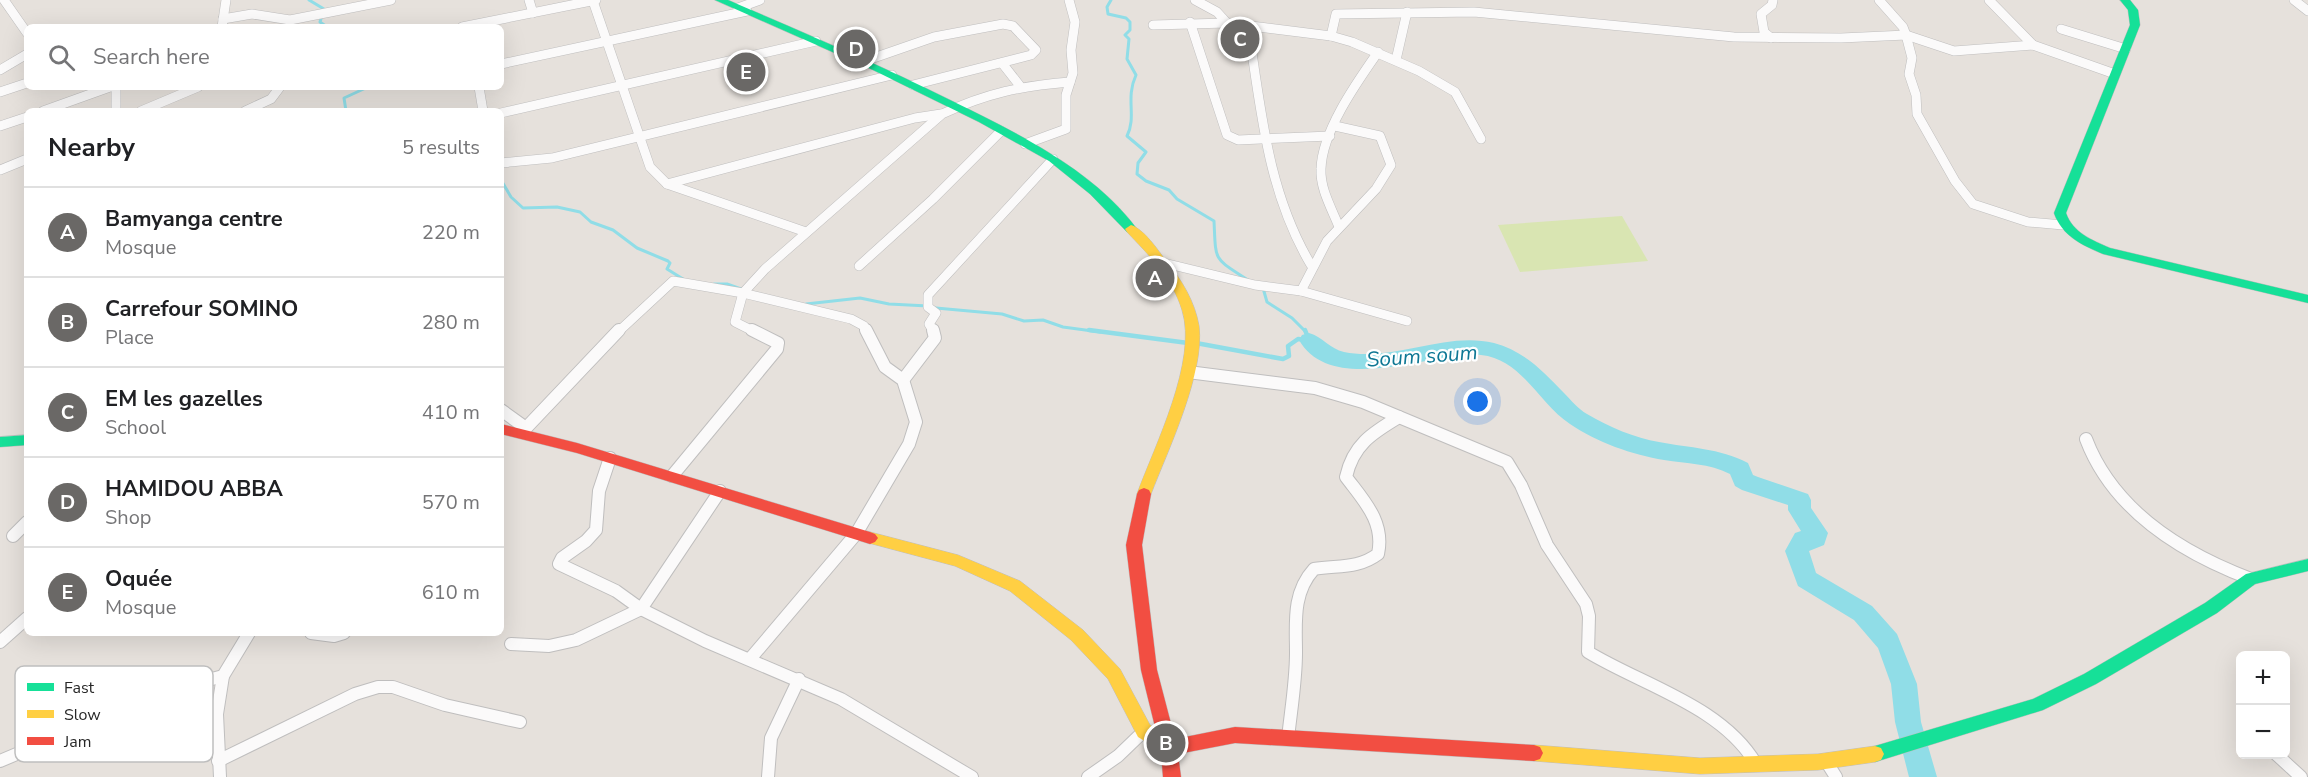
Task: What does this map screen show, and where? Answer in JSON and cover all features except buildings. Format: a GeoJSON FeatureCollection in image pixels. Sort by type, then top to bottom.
{"type":"FeatureCollection","features":[{"type":"Feature","properties":{"kind":"street"},"geometry":{"type":"LineString","coordinates":[[4,0],[24,29]]}},
{"type":"Feature","properties":{"kind":"street"},"geometry":{"type":"LineString","coordinates":[[226,0],[222,23],[252,14],[290,21],[391,0]]}},
{"type":"Feature","properties":{"kind":"street"},"geometry":{"type":"LineString","coordinates":[[529,0],[533,13]]}},
{"type":"Feature","properties":{"kind":"street"},"geometry":{"type":"LineString","coordinates":[[478,24],[594,0],[650,166],[667,184],[806,232]]}},
{"type":"Feature","properties":{"kind":"street"},"geometry":{"type":"LineString","coordinates":[[720,0],[913,85],[1053,159],[1094,191],[1164,263],[1190,312],[1193,350],[1188,372],[1142,499],[1134,545],[1149,669],[1169,748],[1172,777]]}},
{"type":"Feature","properties":{"kind":"street"},"geometry":{"type":"LineString","coordinates":[[504,63],[742,10],[760,0]]}},
{"type":"Feature","properties":{"kind":"street"},"geometry":{"type":"LineString","coordinates":[[1025,144],[1066,129],[1066,95],[1073,73],[1071,50],[1075,22],[1069,0]]}},
{"type":"Feature","properties":{"kind":"street"},"geometry":{"type":"LineString","coordinates":[[1195,0],[1217,12],[1227,23]]}},
{"type":"Feature","properties":{"kind":"street"},"geometry":{"type":"LineString","coordinates":[[1771,38],[1764,32],[1761,14],[1772,5],[1773,0]]}},
{"type":"Feature","properties":{"kind":"street"},"geometry":{"type":"LineString","coordinates":[[1879,0],[1903,27],[1906,35],[1912,58],[1909,74],[1916,95],[1917,114],[1955,181],[1973,204],[1985,210],[2028,222],[2063,225],[2087,243],[2129,258],[2308,299]]}},
{"type":"Feature","properties":{"kind":"street"},"geometry":{"type":"LineString","coordinates":[[1989,0],[2033,45]]}},
{"type":"Feature","properties":{"kind":"street"},"geometry":{"type":"LineString","coordinates":[[2063,225],[2060,213],[2135,25],[2133,10],[2125,0]]}},
{"type":"Feature","properties":{"kind":"street"},"geometry":{"type":"LineString","coordinates":[[2294,0],[2308,11]]}},
{"type":"Feature","properties":{"kind":"street"},"geometry":{"type":"LineString","coordinates":[[1331,36],[1336,14],[1392,9],[1407,12],[1526,15],[1678,32],[1771,38],[1906,35],[1954,51],[2033,45],[2115,74]]}},
{"type":"Feature","properties":{"kind":"street"},"geometry":{"type":"LineString","coordinates":[[1396,60],[1407,12]]}},
{"type":"Feature","properties":{"kind":"street"},"geometry":{"type":"LineString","coordinates":[[1190,21],[1215,106],[1227,135],[1238,140],[1330,136]]}},
{"type":"Feature","properties":{"kind":"street"},"geometry":{"type":"LineString","coordinates":[[1153,25],[1190,21],[1227,23],[1331,36],[1378,52],[1442,82],[1455,92],[1482,139]]}},
{"type":"Feature","properties":{"kind":"street"},"geometry":{"type":"LineString","coordinates":[[862,62],[934,37],[1009,25],[1036,50],[1031,56],[913,85]]}},
{"type":"Feature","properties":{"kind":"street"},"geometry":{"type":"LineString","coordinates":[[1248,26],[1265,139],[1281,208],[1297,245],[1311,265]]}},
{"type":"Feature","properties":{"kind":"street"},"geometry":{"type":"LineString","coordinates":[[2061,29],[2126,49]]}},
{"type":"Feature","properties":{"kind":"street"},"geometry":{"type":"LineString","coordinates":[[504,112],[816,41]]}},
{"type":"Feature","properties":{"kind":"street"},"geometry":{"type":"LineString","coordinates":[[1339,227],[1321,172],[1322,156],[1363,74],[1378,52]]}},
{"type":"Feature","properties":{"kind":"street"},"geometry":{"type":"LineString","coordinates":[[0,70],[24,57]]}},
{"type":"Feature","properties":{"kind":"street"},"geometry":{"type":"LineString","coordinates":[[1002,63],[1020,86]]}},
{"type":"Feature","properties":{"kind":"street"},"geometry":{"type":"LineString","coordinates":[[504,164],[552,158],[891,75]]}},
{"type":"Feature","properties":{"kind":"street"},"geometry":{"type":"LineString","coordinates":[[672,476],[777,349],[778,343],[735,322],[746,291],[806,232],[942,114],[1020,86],[1070,82]]}},
{"type":"Feature","properties":{"kind":"street"},"geometry":{"type":"LineString","coordinates":[[0,92],[24,84]]}},
{"type":"Feature","properties":{"kind":"street"},"geometry":{"type":"LineString","coordinates":[[51,108],[102,90]]}},
{"type":"Feature","properties":{"kind":"street"},"geometry":{"type":"LineString","coordinates":[[116,90],[116,108]]}},
{"type":"Feature","properties":{"kind":"street"},"geometry":{"type":"LineString","coordinates":[[148,108],[191,90]]}},
{"type":"Feature","properties":{"kind":"street"},"geometry":{"type":"LineString","coordinates":[[252,108],[271,99],[278,90]]}},
{"type":"Feature","properties":{"kind":"street"},"geometry":{"type":"LineString","coordinates":[[480,90],[483,108]]}},
{"type":"Feature","properties":{"kind":"street"},"geometry":{"type":"LineString","coordinates":[[667,184],[904,120],[942,114]]}},
{"type":"Feature","properties":{"kind":"street"},"geometry":{"type":"LineString","coordinates":[[0,126],[24,118]]}},
{"type":"Feature","properties":{"kind":"street"},"geometry":{"type":"LineString","coordinates":[[1301,291],[1311,265],[1339,227],[1385,180],[1391,165],[1380,136],[1335,126]]}},
{"type":"Feature","properties":{"kind":"street"},"geometry":{"type":"LineString","coordinates":[[859,266],[933,200],[1001,131]]}},
{"type":"Feature","properties":{"kind":"street"},"geometry":{"type":"LineString","coordinates":[[903,381],[935,338],[935,333],[929,324],[936,313],[928,307],[928,295],[1053,159]]}},
{"type":"Feature","properties":{"kind":"street"},"geometry":{"type":"LineString","coordinates":[[0,170],[24,160]]}},
{"type":"Feature","properties":{"kind":"street"},"geometry":{"type":"LineString","coordinates":[[1164,263],[1269,288],[1301,291],[1407,321]]}},
{"type":"Feature","properties":{"kind":"street"},"geometry":{"type":"LineString","coordinates":[[524,430],[627,322],[673,281],[746,291],[851,319],[864,326],[885,367],[903,381],[916,422],[909,444],[856,534],[750,659]]}},
{"type":"Feature","properties":{"kind":"street"},"geometry":{"type":"LineString","coordinates":[[1188,372],[1315,388],[1399,417],[1507,462],[1521,480],[1553,555],[1579,590],[1588,611],[1586,632],[1588,652],[1619,671],[1657,685],[1684,699],[1745,745],[1756,764]]}},
{"type":"Feature","properties":{"kind":"street"},"geometry":{"type":"LineString","coordinates":[[504,413],[524,430]]}},
{"type":"Feature","properties":{"kind":"street"},"geometry":{"type":"LineString","coordinates":[[1288,738],[1296,654],[1294,618],[1303,581],[1314,569],[1330,566],[1349,567],[1366,563],[1378,554],[1381,541],[1376,517],[1346,477],[1348,460],[1359,441],[1399,417]]}},
{"type":"Feature","properties":{"kind":"street"},"geometry":{"type":"LineString","coordinates":[[504,429],[524,430],[856,534],[958,561],[1015,586],[1077,635],[1114,674],[1144,731],[1169,748],[1235,735],[1621,758],[1700,766],[1826,761],[1866,757],[2037,705],[2090,679],[2211,608],[2251,579],[2308,565]]}},
{"type":"Feature","properties":{"kind":"street"},"geometry":{"type":"LineString","coordinates":[[2086,439],[2105,479],[2147,522],[2222,570],[2251,579]]}},
{"type":"Feature","properties":{"kind":"street"},"geometry":{"type":"LineString","coordinates":[[0,442],[24,440]]}},
{"type":"Feature","properties":{"kind":"street"},"geometry":{"type":"LineString","coordinates":[[610,458],[599,491],[596,530],[586,541],[562,558],[559,564],[616,591],[641,609],[841,699],[972,777]]}},
{"type":"Feature","properties":{"kind":"street"},"geometry":{"type":"LineString","coordinates":[[511,644],[549,645],[576,640],[641,609],[720,491]]}},
{"type":"Feature","properties":{"kind":"street"},"geometry":{"type":"LineString","coordinates":[[13,536],[24,525]]}},
{"type":"Feature","properties":{"kind":"street"},"geometry":{"type":"LineString","coordinates":[[0,642],[24,621]]}},
{"type":"Feature","properties":{"kind":"street"},"geometry":{"type":"LineString","coordinates":[[220,777],[217,714],[223,676],[247,636]]}},
{"type":"Feature","properties":{"kind":"street"},"geometry":{"type":"LineString","coordinates":[[213,679],[223,676]]}},
{"type":"Feature","properties":{"kind":"street"},"geometry":{"type":"LineString","coordinates":[[768,777],[767,757],[773,727],[799,679]]}},
{"type":"Feature","properties":{"kind":"street"},"geometry":{"type":"LineString","coordinates":[[219,762],[355,694],[378,687],[393,687],[445,705],[520,722]]}},
{"type":"Feature","properties":{"kind":"street"},"geometry":{"type":"LineString","coordinates":[[1088,777],[1118,756],[1144,731]]}},
{"type":"Feature","properties":{"kind":"street"},"geometry":{"type":"LineString","coordinates":[[0,761],[15,755]]}},
{"type":"Feature","properties":{"kind":"street"},"geometry":{"type":"LineString","coordinates":[[2281,759],[2301,777]]}},
{"type":"Feature","properties":{"kind":"street"},"geometry":{"type":"LineString","coordinates":[[1826,761],[1836,777]]}},
{"type":"Feature","properties":{"kind":"green space"},"geometry":{"type":"Polygon","coordinates":[[[1622,216],[1648,261],[1520,272],[1498,225],[1622,216]]]}},
{"type":"Feature","properties":{"kind":"waterway"},"geometry":{"type":"LineString","coordinates":[[309,0],[324,9],[320,22],[323,24]]}},
{"type":"Feature","properties":{"kind":"waterway"},"geometry":{"type":"LineString","coordinates":[[1111,0],[1107,7],[1108,14],[1126,18],[1130,22],[1130,30],[1125,35],[1129,39],[1127,59],[1136,75],[1131,92],[1131,121],[1127,136],[1146,152],[1138,163],[1137,174],[1146,181],[1169,190],[1177,199],[1214,221],[1215,245],[1219,258],[1248,280]]}},
{"type":"Feature","properties":{"kind":"waterway"},"geometry":{"type":"LineString","coordinates":[[346,108],[344,98],[361,90]]}},
{"type":"Feature","properties":{"kind":"waterway"},"geometry":{"type":"LineString","coordinates":[[504,185],[511,197],[523,208],[557,207],[580,212],[591,222],[613,230],[637,248],[668,261],[670,263],[667,269],[683,279]]}},
{"type":"Feature","properties":{"kind":"waterway"},"geometry":{"type":"LineString","coordinates":[[714,284],[727,284],[741,289]]}},
{"type":"Feature","properties":{"kind":"waterway"},"geometry":{"type":"LineString","coordinates":[[1263,288],[1267,302],[1292,318],[1306,332]]}},
{"type":"Feature","properties":{"kind":"waterway"},"geometry":{"type":"LineString","coordinates":[[806,304],[860,298],[889,304],[928,306]]}},
{"type":"Feature","properties":{"kind":"waterway"},"geometry":{"type":"LineString","coordinates":[[936,308],[1002,314],[1024,321],[1043,320],[1063,327],[1100,332]]}},
{"type":"Feature","properties":{"kind":"waterway"},"geometry":{"type":"LineString","coordinates":[[1089,330],[1188,343]]}},
{"type":"Feature","properties":{"kind":"waterway"},"geometry":{"type":"LineString","coordinates":[[1196,343],[1283,359],[1289,356],[1288,346],[1298,339],[1309,340],[1306,332]]}},
{"type":"Feature","properties":{"kind":"waterway","name":"Soum soum"},"geometry":{"type":"LineString","coordinates":[[1309,340],[1324,353],[1343,360],[1389,360],[1461,349],[1492,350],[1514,359],[1571,414],[1590,425],[1623,440],[1646,447],[1721,460],[1740,469],[1743,480],[1750,484],[1800,500],[1799,510],[1816,533],[1816,538],[1803,540],[1797,551],[1806,579],[1863,613],[1888,642],[1904,684],[1908,722],[1923,777]]}},
{"type":"Feature","properties":{"kind":"traffic: fast"},"geometry":{"type":"LineString","coordinates":[[720,0],[877,68],[983,120],[1053,159],[1094,191],[1131,229]]}},
{"type":"Feature","properties":{"kind":"traffic: fast"},"geometry":{"type":"LineString","coordinates":[[2125,0],[2133,10],[2135,25],[2060,213],[2067,227],[2078,237],[2107,251],[2308,299]]}},
{"type":"Feature","properties":{"kind":"traffic: fast"},"geometry":{"type":"LineString","coordinates":[[0,442],[24,440]]}},
{"type":"Feature","properties":{"kind":"traffic: fast"},"geometry":{"type":"LineString","coordinates":[[1875,754],[2037,705],[2090,679],[2211,608],[2251,579],[2308,565]]}},
{"type":"Feature","properties":{"kind":"traffic: slow"},"geometry":{"type":"LineString","coordinates":[[1131,229],[1172,276],[1189,310],[1193,329],[1191,351],[1179,402],[1144,494]]}},
{"type":"Feature","properties":{"kind":"traffic: slow"},"geometry":{"type":"LineString","coordinates":[[870,538],[958,561],[1015,586],[1077,635],[1114,674],[1144,731],[1164,745]]}},
{"type":"Feature","properties":{"kind":"traffic: slow"},"geometry":{"type":"LineString","coordinates":[[1534,753],[1700,766],[1818,762],[1875,754]]}},
{"type":"Feature","properties":{"kind":"traffic: jam"},"geometry":{"type":"LineString","coordinates":[[504,430],[577,448],[870,538]]}},
{"type":"Feature","properties":{"kind":"traffic: jam"},"geometry":{"type":"LineString","coordinates":[[1144,494],[1134,545],[1149,670],[1169,748],[1172,777]]}},
{"type":"Feature","properties":{"kind":"traffic: jam"},"geometry":{"type":"LineString","coordinates":[[1164,745],[1169,748],[1235,735],[1534,753]]}},
{"type":"Feature","properties":{"kind":"place","name":"EM les gazelles"},"geometry":{"type":"Point","coordinates":[1240,39]}},
{"type":"Feature","properties":{"kind":"place","name":"HAMIDOU ABBA"},"geometry":{"type":"Point","coordinates":[856,49]}},
{"type":"Feature","properties":{"kind":"place","name":"Oquée"},"geometry":{"type":"Point","coordinates":[746,72]}},
{"type":"Feature","properties":{"kind":"place","name":"Bamyanga centre"},"geometry":{"type":"Point","coordinates":[1155,278]}},
{"type":"Feature","properties":{"kind":"place","name":"Carrefour SOMINO"},"geometry":{"type":"Point","coordinates":[1166,743]}}]}
